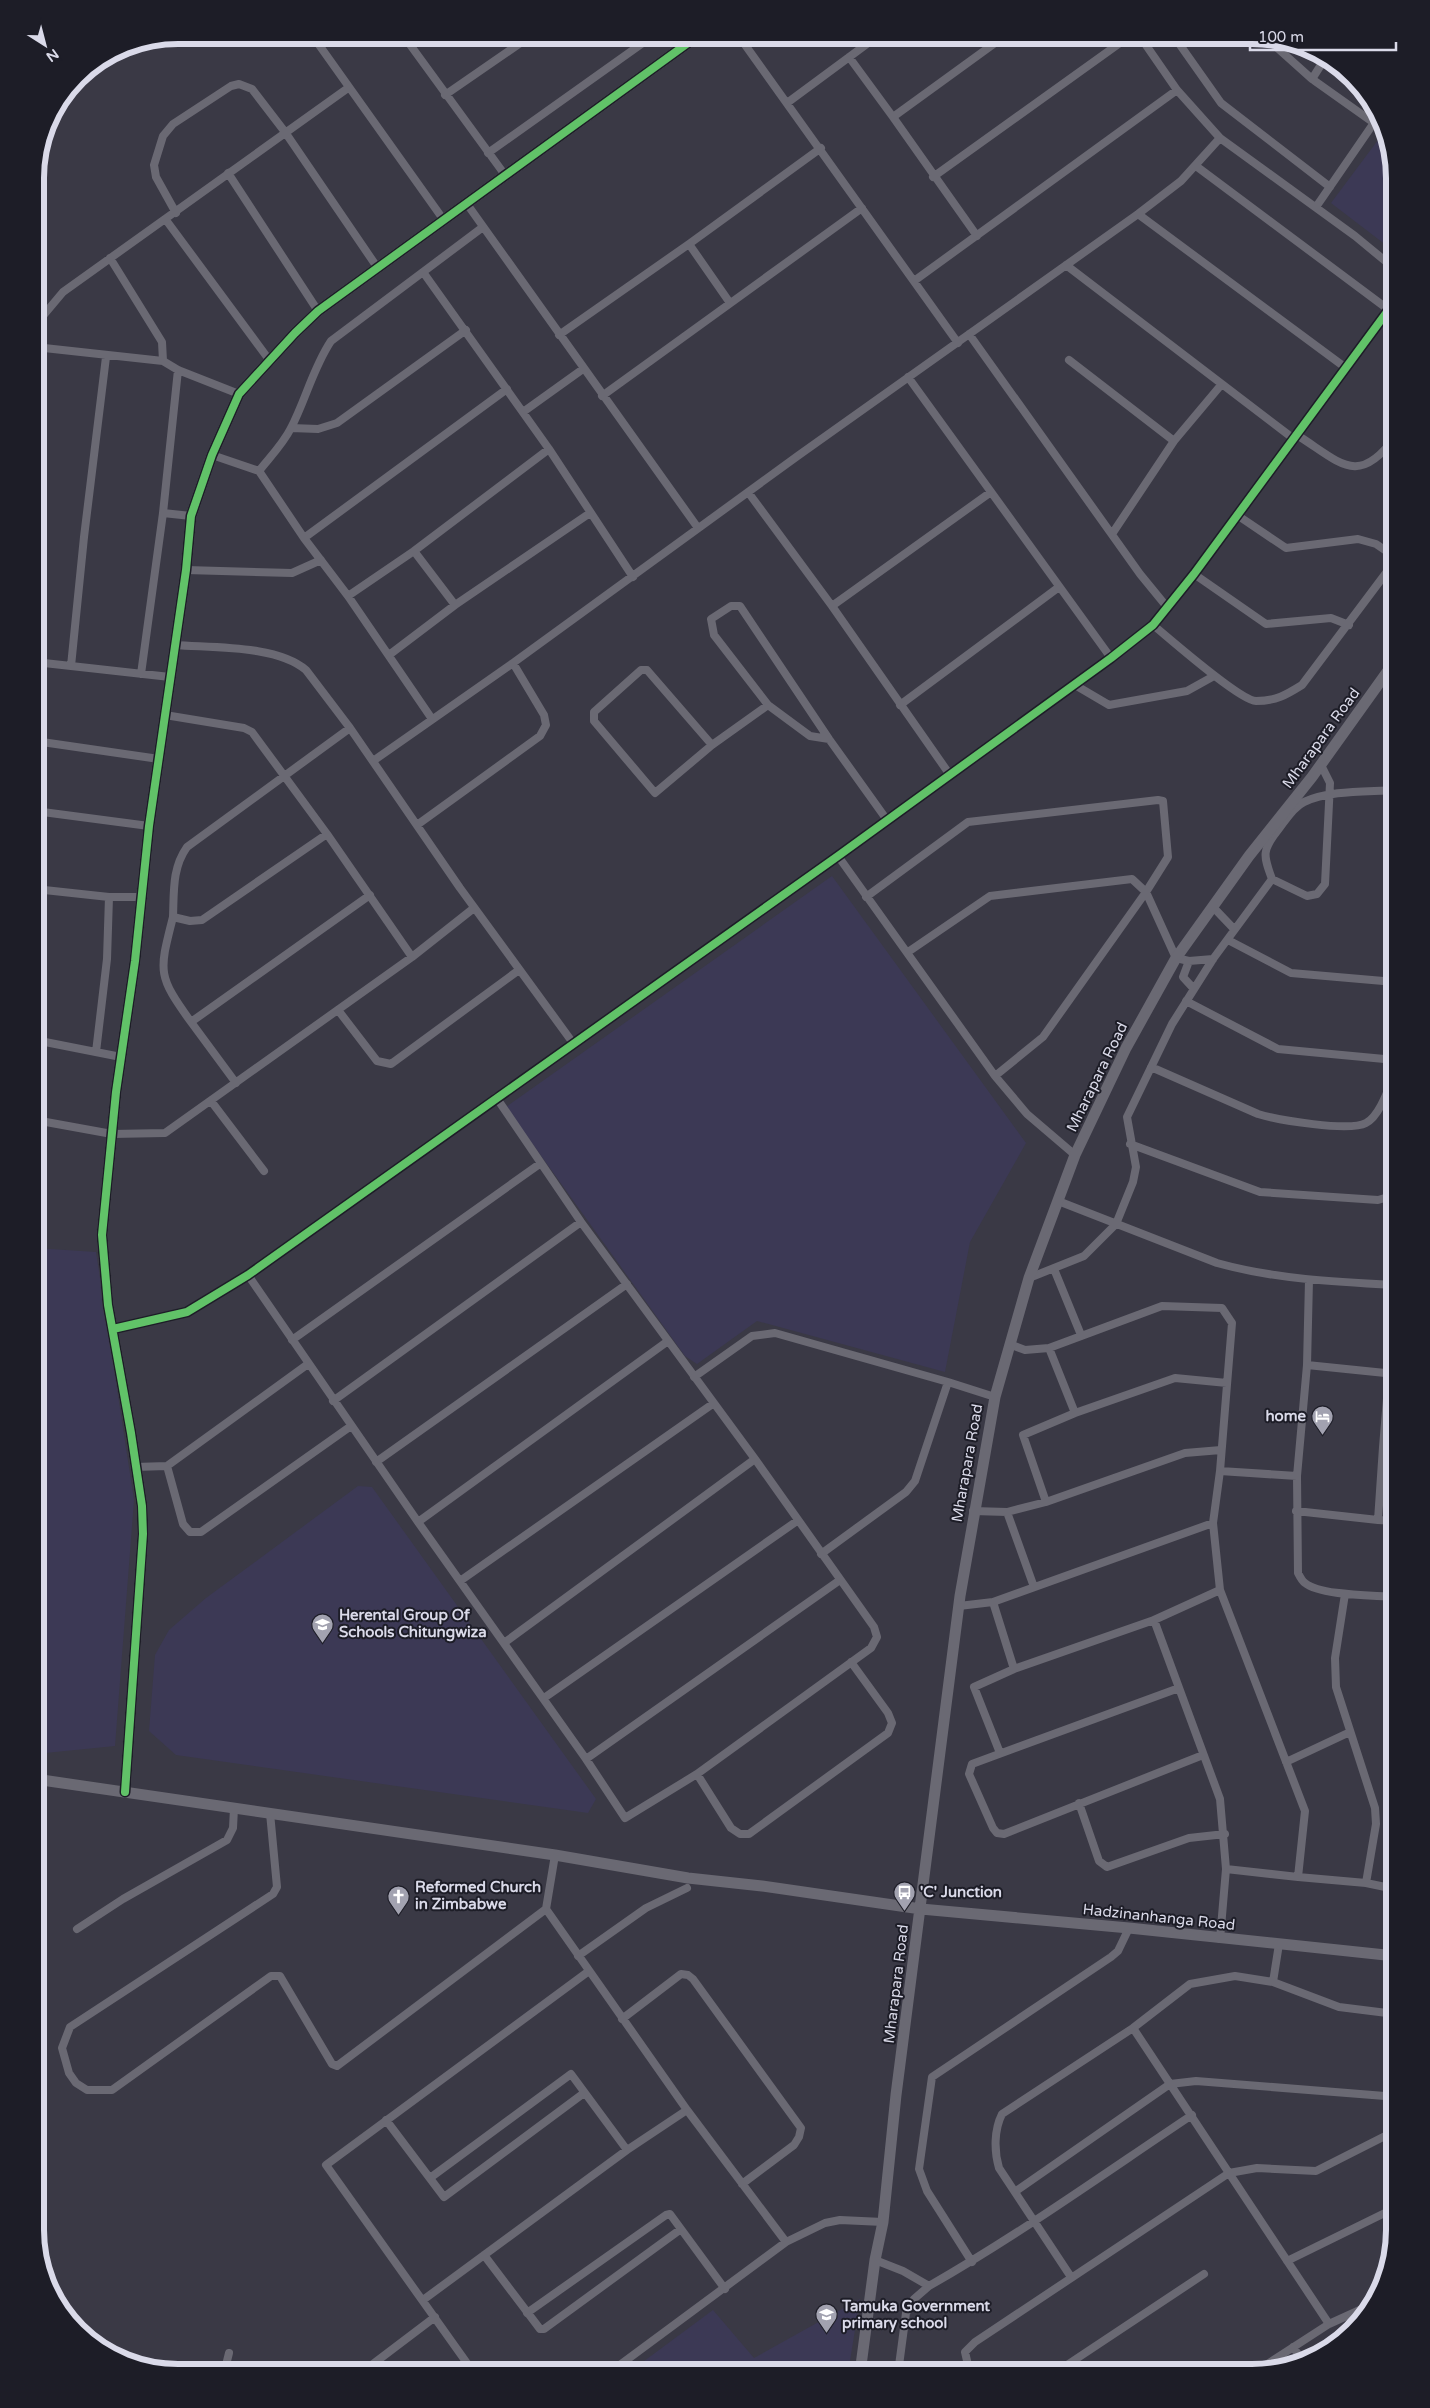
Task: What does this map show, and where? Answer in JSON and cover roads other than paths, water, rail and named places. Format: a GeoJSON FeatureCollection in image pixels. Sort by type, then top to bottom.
{"type":"FeatureCollection","features":[{"type":"Feature","properties":{"kind":"street"},"geometry":{"type":"LineString","coordinates":[[318,44],[443,219]]}},
{"type":"Feature","properties":{"kind":"street"},"geometry":{"type":"LineString","coordinates":[[410,44],[505,175]]}},
{"type":"Feature","properties":{"kind":"street"},"geometry":{"type":"LineString","coordinates":[[445,95],[519,44]]}},
{"type":"Feature","properties":{"kind":"street"},"geometry":{"type":"LineString","coordinates":[[488,153],[641,44]]}},
{"type":"Feature","properties":{"kind":"street"},"geometry":{"type":"LineString","coordinates":[[125,1792],[143,1534],[136,1467],[108,1305],[102,1235],[112,1134],[142,898],[149,826],[186,570],[191,516],[212,455],[239,394],[295,333],[318,311],[377,267],[467,204],[683,44]]}},
{"type":"Feature","properties":{"kind":"street"},"geometry":{"type":"LineString","coordinates":[[745,44],[821,148],[958,343]]}},
{"type":"Feature","properties":{"kind":"street"},"geometry":{"type":"LineString","coordinates":[[787,103],[867,44]]}},
{"type":"Feature","properties":{"kind":"street"},"geometry":{"type":"LineString","coordinates":[[892,117],[993,44]]}},
{"type":"Feature","properties":{"kind":"street"},"geometry":{"type":"LineString","coordinates":[[933,177],[1118,44]]}},
{"type":"Feature","properties":{"kind":"street"},"geometry":{"type":"LineString","coordinates":[[1145,44],[1177,90],[1220,138],[1316,207],[1386,262]]}},
{"type":"Feature","properties":{"kind":"street"},"geometry":{"type":"LineString","coordinates":[[1178,44],[1220,103],[1330,187]]}},
{"type":"Feature","properties":{"kind":"street"},"geometry":{"type":"LineString","coordinates":[[1275,46],[1312,79],[1374,123],[1316,207]]}},
{"type":"Feature","properties":{"kind":"street"},"geometry":{"type":"LineString","coordinates":[[849,58],[977,236]]}},
{"type":"Feature","properties":{"kind":"street"},"geometry":{"type":"LineString","coordinates":[[1312,79],[1322,63]]}},
{"type":"Feature","properties":{"kind":"street"},"geometry":{"type":"LineString","coordinates":[[176,213],[156,177],[154,165],[163,136],[173,124],[231,86],[239,84],[252,88],[285,132],[377,267]]}},
{"type":"Feature","properties":{"kind":"street"},"geometry":{"type":"LineString","coordinates":[[44,314],[62,292],[176,213],[228,173],[348,88]]}},
{"type":"Feature","properties":{"kind":"street"},"geometry":{"type":"LineString","coordinates":[[914,281],[1177,90]]}},
{"type":"Feature","properties":{"kind":"street"},"geometry":{"type":"LineString","coordinates":[[373,761],[513,663],[908,377],[1138,214],[1181,181],[1220,138]]}},
{"type":"Feature","properties":{"kind":"street"},"geometry":{"type":"LineString","coordinates":[[559,335],[821,148]]}},
{"type":"Feature","properties":{"kind":"street"},"geometry":{"type":"LineString","coordinates":[[1196,166],[1386,308]]}},
{"type":"Feature","properties":{"kind":"street"},"geometry":{"type":"LineString","coordinates":[[228,173],[318,311]]}},
{"type":"Feature","properties":{"kind":"street"},"geometry":{"type":"LineString","coordinates":[[467,204],[602,396],[698,528]]}},
{"type":"Feature","properties":{"kind":"street"},"geometry":{"type":"LineString","coordinates":[[602,396],[862,208]]}},
{"type":"Feature","properties":{"kind":"street"},"geometry":{"type":"LineString","coordinates":[[1138,214],[1346,368]]}},
{"type":"Feature","properties":{"kind":"street"},"geometry":{"type":"LineString","coordinates":[[166,220],[270,361]]}},
{"type":"Feature","properties":{"kind":"street"},"geometry":{"type":"LineString","coordinates":[[259,471],[281,444],[291,428],[316,366],[331,341],[482,227]]}},
{"type":"Feature","properties":{"kind":"street"},"geometry":{"type":"LineString","coordinates":[[689,244],[730,303]]}},
{"type":"Feature","properties":{"kind":"street"},"geometry":{"type":"LineString","coordinates":[[110,258],[160,338],[163,346],[163,361]]}},
{"type":"Feature","properties":{"kind":"street"},"geometry":{"type":"LineString","coordinates":[[1066,265],[1221,385],[1296,437],[1345,465],[1355,467],[1374,461],[1386,447]]}},
{"type":"Feature","properties":{"kind":"street"},"geometry":{"type":"LineString","coordinates":[[423,272],[508,389],[633,576]]}},
{"type":"Feature","properties":{"kind":"street"},"geometry":{"type":"LineString","coordinates":[[113,1328],[187,1312],[248,1275],[496,1097],[838,856],[1075,685],[1153,625],[1194,574],[1386,314]]}},
{"type":"Feature","properties":{"kind":"street"},"geometry":{"type":"LineString","coordinates":[[291,428],[318,429],[337,423],[466,330]]}},
{"type":"Feature","properties":{"kind":"street"},"geometry":{"type":"LineString","coordinates":[[970,334],[1112,534],[1167,607]]}},
{"type":"Feature","properties":{"kind":"street"},"geometry":{"type":"LineString","coordinates":[[44,348],[106,357],[163,361],[178,370],[239,394]]}},
{"type":"Feature","properties":{"kind":"street"},"geometry":{"type":"LineString","coordinates":[[71,666],[84,537],[106,357]]}},
{"type":"Feature","properties":{"kind":"street"},"geometry":{"type":"LineString","coordinates":[[1069,360],[1174,441]]}},
{"type":"Feature","properties":{"kind":"street"},"geometry":{"type":"LineString","coordinates":[[523,412],[583,369]]}},
{"type":"Feature","properties":{"kind":"street"},"geometry":{"type":"LineString","coordinates":[[141,674],[163,513],[178,370]]}},
{"type":"Feature","properties":{"kind":"street"},"geometry":{"type":"LineString","coordinates":[[908,377],[1111,658]]}},
{"type":"Feature","properties":{"kind":"street"},"geometry":{"type":"LineString","coordinates":[[1112,534],[1174,441],[1221,385]]}},
{"type":"Feature","properties":{"kind":"street"},"geometry":{"type":"LineString","coordinates":[[304,538],[508,389]]}},
{"type":"Feature","properties":{"kind":"street"},"geometry":{"type":"LineString","coordinates":[[348,596],[414,551],[549,449]]}},
{"type":"Feature","properties":{"kind":"street"},"geometry":{"type":"LineString","coordinates":[[212,455],[259,471],[432,719]]}},
{"type":"Feature","properties":{"kind":"street"},"geometry":{"type":"LineString","coordinates":[[748,492],[832,606],[950,775]]}},
{"type":"Feature","properties":{"kind":"street"},"geometry":{"type":"LineString","coordinates":[[832,606],[991,492]]}},
{"type":"Feature","properties":{"kind":"street"},"geometry":{"type":"LineString","coordinates":[[163,513],[191,516]]}},
{"type":"Feature","properties":{"kind":"street"},"geometry":{"type":"LineString","coordinates":[[389,655],[455,606],[590,513]]}},
{"type":"Feature","properties":{"kind":"street"},"geometry":{"type":"LineString","coordinates":[[1237,516],[1286,548],[1358,539],[1376,544],[1386,551]]}},
{"type":"Feature","properties":{"kind":"street"},"geometry":{"type":"LineString","coordinates":[[414,551],[455,606]]}},
{"type":"Feature","properties":{"kind":"street"},"geometry":{"type":"LineString","coordinates":[[186,570],[292,574],[321,560]]}},
{"type":"Feature","properties":{"kind":"street"},"geometry":{"type":"LineString","coordinates":[[1194,574],[1266,624],[1330,618],[1349,625]]}},
{"type":"Feature","properties":{"kind":"street"},"geometry":{"type":"LineString","coordinates":[[1153,625],[1214,676],[1253,701],[1283,698],[1302,685],[1386,574]]}},
{"type":"Feature","properties":{"kind":"street"},"geometry":{"type":"LineString","coordinates":[[900,705],[1059,587]]}},
{"type":"Feature","properties":{"kind":"street"},"geometry":{"type":"LineString","coordinates":[[829,739],[810,736],[768,705],[714,635],[711,619],[731,606],[740,606],[829,739],[887,820]]}},
{"type":"Feature","properties":{"kind":"street"},"geometry":{"type":"LineString","coordinates":[[175,645],[262,652],[297,662],[306,670],[350,728],[474,908],[573,1043]]}},
{"type":"Feature","properties":{"kind":"street"},"geometry":{"type":"LineString","coordinates":[[44,663],[170,677]]}},
{"type":"Feature","properties":{"kind":"street"},"geometry":{"type":"LineString","coordinates":[[417,825],[540,736],[546,725],[544,714],[513,663]]}},
{"type":"Feature","properties":{"kind":"street"},"geometry":{"type":"LineString","coordinates":[[712,745],[647,670],[641,670],[594,712],[594,721],[655,793],[712,745],[768,705]]}},
{"type":"Feature","properties":{"kind":"street","name":"Mharapara Road"},"geometry":{"type":"LineString","coordinates":[[861,2364],[875,2260],[883,2222],[920,1909],[973,1511],[995,1397],[1028,1278],[1075,1154],[1126,1048],[1176,958],[1249,856],[1321,764],[1386,674]]}},
{"type":"Feature","properties":{"kind":"street"},"geometry":{"type":"LineString","coordinates":[[1075,685],[1109,705],[1187,691],[1214,676]]}},
{"type":"Feature","properties":{"kind":"street"},"geometry":{"type":"LineString","coordinates":[[165,715],[249,730],[327,834],[412,957]]}},
{"type":"Feature","properties":{"kind":"street"},"geometry":{"type":"LineString","coordinates":[[236,1083],[173,997],[164,976],[162,958],[173,917],[176,871],[179,858],[187,847],[350,728]]}},
{"type":"Feature","properties":{"kind":"street"},"geometry":{"type":"LineString","coordinates":[[44,742],[158,758]]}},
{"type":"Feature","properties":{"kind":"street"},"geometry":{"type":"LineString","coordinates":[[1321,764],[1330,783],[1330,795],[1325,884],[1317,894],[1307,896],[1272,879],[1265,862],[1266,845],[1292,812],[1303,802],[1330,795],[1386,791]]}},
{"type":"Feature","properties":{"kind":"street"},"geometry":{"type":"LineString","coordinates":[[866,897],[968,822],[1158,800],[1163,801],[1168,857],[1146,892],[1043,1037],[995,1076]]}},
{"type":"Feature","properties":{"kind":"street"},"geometry":{"type":"LineString","coordinates":[[44,812],[149,826]]}},
{"type":"Feature","properties":{"kind":"street"},"geometry":{"type":"LineString","coordinates":[[173,917],[190,921],[202,920],[327,834]]}},
{"type":"Feature","properties":{"kind":"street"},"geometry":{"type":"LineString","coordinates":[[838,856],[995,1076],[1027,1114],[1075,1154]]}},
{"type":"Feature","properties":{"kind":"street"},"geometry":{"type":"LineString","coordinates":[[908,952],[990,896],[1132,879],[1146,892],[1176,958],[1188,961],[1213,959]]}},
{"type":"Feature","properties":{"kind":"street"},"geometry":{"type":"LineString","coordinates":[[1028,1278],[1084,1256],[1116,1224],[1133,1182],[1136,1167],[1130,1144],[1127,1117],[1172,1024],[1213,959],[1272,879]]}},
{"type":"Feature","properties":{"kind":"street"},"geometry":{"type":"LineString","coordinates":[[44,891],[142,898]]}},
{"type":"Feature","properties":{"kind":"street"},"geometry":{"type":"LineString","coordinates":[[191,1022],[370,895]]}},
{"type":"Feature","properties":{"kind":"street"},"geometry":{"type":"LineString","coordinates":[[96,1052],[107,959],[109,897]]}},
{"type":"Feature","properties":{"kind":"street"},"geometry":{"type":"LineString","coordinates":[[1213,907],[1234,929]]}},
{"type":"Feature","properties":{"kind":"street"},"geometry":{"type":"LineString","coordinates":[[44,1122],[112,1134],[165,1133],[412,957],[474,908]]}},
{"type":"Feature","properties":{"kind":"street"},"geometry":{"type":"LineString","coordinates":[[1228,940],[1291,973],[1386,982]]}},
{"type":"Feature","properties":{"kind":"street"},"geometry":{"type":"LineString","coordinates":[[1188,961],[1183,977],[1194,989]]}},
{"type":"Feature","properties":{"kind":"street"},"geometry":{"type":"LineString","coordinates":[[338,1010],[377,1060],[391,1064],[519,970]]}},
{"type":"Feature","properties":{"kind":"street"},"geometry":{"type":"LineString","coordinates":[[1186,1002],[1278,1049],[1386,1059]]}},
{"type":"Feature","properties":{"kind":"street"},"geometry":{"type":"LineString","coordinates":[[44,1042],[121,1056]]}},
{"type":"Feature","properties":{"kind":"street"},"geometry":{"type":"LineString","coordinates":[[1151,1067],[1258,1114],[1277,1120],[1354,1126],[1368,1122],[1386,1095]]}},
{"type":"Feature","properties":{"kind":"street"},"geometry":{"type":"LineString","coordinates":[[248,1275],[376,1462],[544,1698],[625,1818],[697,1774],[871,1648],[877,1637],[874,1627],[797,1521],[755,1459],[581,1222],[496,1097]]}},
{"type":"Feature","properties":{"kind":"street"},"geometry":{"type":"LineString","coordinates":[[211,1102],[264,1171]]}},
{"type":"Feature","properties":{"kind":"street"},"geometry":{"type":"LineString","coordinates":[[1130,1144],[1260,1192],[1378,1200],[1386,1197]]}},
{"type":"Feature","properties":{"kind":"street"},"geometry":{"type":"LineString","coordinates":[[292,1340],[541,1163]]}},
{"type":"Feature","properties":{"kind":"street"},"geometry":{"type":"LineString","coordinates":[[1058,1201],[1217,1263],[1241,1270],[1309,1280],[1386,1284]]}},
{"type":"Feature","properties":{"kind":"street"},"geometry":{"type":"LineString","coordinates":[[333,1400],[581,1222]]}},
{"type":"Feature","properties":{"kind":"street"},"geometry":{"type":"LineString","coordinates":[[1054,1269],[1081,1335]]}},
{"type":"Feature","properties":{"kind":"street"},"geometry":{"type":"LineString","coordinates":[[1309,1280],[1307,1365],[1297,1476],[1298,1573],[1303,1582],[1313,1588],[1345,1594],[1386,1596]]}},
{"type":"Feature","properties":{"kind":"street"},"geometry":{"type":"LineString","coordinates":[[376,1462],[627,1284]]}},
{"type":"Feature","properties":{"kind":"street"},"geometry":{"type":"LineString","coordinates":[[1009,1344],[1025,1350],[1049,1348],[1162,1306],[1222,1308],[1232,1323],[1220,1470],[1213,1523],[1220,1590],[1306,1811],[1298,1876]]}},
{"type":"Feature","properties":{"kind":"street"},"geometry":{"type":"LineString","coordinates":[[694,1377],[752,1336],[775,1333],[995,1397]]}},
{"type":"Feature","properties":{"kind":"street"},"geometry":{"type":"LineString","coordinates":[[418,1522],[668,1341]]}},
{"type":"Feature","properties":{"kind":"street"},"geometry":{"type":"LineString","coordinates":[[1049,1348],[1075,1413]]}},
{"type":"Feature","properties":{"kind":"street"},"geometry":{"type":"LineString","coordinates":[[136,1467],[167,1466],[308,1364]]}},
{"type":"Feature","properties":{"kind":"street"},"geometry":{"type":"LineString","coordinates":[[1307,1365],[1386,1373]]}},
{"type":"Feature","properties":{"kind":"street"},"geometry":{"type":"LineString","coordinates":[[1046,1502],[1023,1435],[1075,1413],[1175,1378],[1227,1383]]}},
{"type":"Feature","properties":{"kind":"street"},"geometry":{"type":"LineString","coordinates":[[821,1554],[906,1492],[915,1482],[948,1382]]}},
{"type":"Feature","properties":{"kind":"street"},"geometry":{"type":"LineString","coordinates":[[460,1581],[714,1404]]}},
{"type":"Feature","properties":{"kind":"street"},"geometry":{"type":"LineString","coordinates":[[1378,1520],[1386,1423]]}},
{"type":"Feature","properties":{"kind":"street"},"geometry":{"type":"LineString","coordinates":[[167,1466],[183,1524],[190,1532],[201,1532],[351,1426]]}},
{"type":"Feature","properties":{"kind":"street"},"geometry":{"type":"LineString","coordinates":[[973,1511],[1008,1512],[1046,1502],[1185,1453],[1221,1450]]}},
{"type":"Feature","properties":{"kind":"street"},"geometry":{"type":"LineString","coordinates":[[504,1643],[755,1459]]}},
{"type":"Feature","properties":{"kind":"street"},"geometry":{"type":"LineString","coordinates":[[1220,1470],[1297,1476]]}},
{"type":"Feature","properties":{"kind":"street"},"geometry":{"type":"LineString","coordinates":[[1296,1510],[1386,1520]]}},
{"type":"Feature","properties":{"kind":"street"},"geometry":{"type":"LineString","coordinates":[[1008,1512],[1034,1587]]}},
{"type":"Feature","properties":{"kind":"street"},"geometry":{"type":"LineString","coordinates":[[544,1698],[797,1521]]}},
{"type":"Feature","properties":{"kind":"street"},"geometry":{"type":"LineString","coordinates":[[959,1606],[993,1602],[1213,1523]]}},
{"type":"Feature","properties":{"kind":"street"},"geometry":{"type":"LineString","coordinates":[[586,1759],[840,1580]]}},
{"type":"Feature","properties":{"kind":"street"},"geometry":{"type":"LineString","coordinates":[[1000,1753],[974,1687],[1014,1669],[1154,1620],[1220,1590]]}},
{"type":"Feature","properties":{"kind":"street"},"geometry":{"type":"LineString","coordinates":[[1345,1594],[1336,1668],[1336,1687],[1375,1808],[1376,1824],[1366,1883]]}},
{"type":"Feature","properties":{"kind":"street"},"geometry":{"type":"LineString","coordinates":[[993,1602],[1014,1669]]}},
{"type":"Feature","properties":{"kind":"street"},"geometry":{"type":"LineString","coordinates":[[1154,1620],[1220,1800],[1225,1834],[1226,1869],[1220,1939]]}},
{"type":"Feature","properties":{"kind":"street"},"geometry":{"type":"LineString","coordinates":[[697,1774],[731,1828],[740,1834],[749,1834],[888,1733],[892,1723],[888,1713],[850,1662]]}},
{"type":"Feature","properties":{"kind":"street"},"geometry":{"type":"LineString","coordinates":[[1179,1688],[1000,1753],[972,1764],[969,1769],[993,1828],[997,1833],[1004,1834],[1203,1754]]}},
{"type":"Feature","properties":{"kind":"street"},"geometry":{"type":"LineString","coordinates":[[1286,1762],[1350,1732]]}},
{"type":"Feature","properties":{"kind":"street","name":"Hadzinanhanga Road"},"geometry":{"type":"LineString","coordinates":[[44,1780],[555,1855],[688,1878],[762,1886],[920,1909],[1129,1928],[1386,1955]]}},
{"type":"Feature","properties":{"kind":"street"},"geometry":{"type":"LineString","coordinates":[[1079,1803],[1099,1861],[1107,1867],[1189,1838],[1225,1834]]}},
{"type":"Feature","properties":{"kind":"street"},"geometry":{"type":"LineString","coordinates":[[77,1930],[123,1899],[227,1840],[233,1828],[234,1808]]}},
{"type":"Feature","properties":{"kind":"street"},"geometry":{"type":"LineString","coordinates":[[270,1814],[277,1887],[273,1894],[70,2027],[62,2048],[70,2073],[76,2083],[87,2090],[112,2090],[271,1976],[280,1976],[332,2064],[337,2066],[546,1909],[555,1855]]}},
{"type":"Feature","properties":{"kind":"street"},"geometry":{"type":"LineString","coordinates":[[1226,1869],[1386,1886]]}},
{"type":"Feature","properties":{"kind":"street"},"geometry":{"type":"LineString","coordinates":[[578,1956],[646,1908],[687,1888]]}},
{"type":"Feature","properties":{"kind":"street"},"geometry":{"type":"LineString","coordinates":[[546,1909],[687,2110],[786,2242]]}},
{"type":"Feature","properties":{"kind":"street"},"geometry":{"type":"LineString","coordinates":[[972,2262],[927,2191],[919,2170],[932,2077],[1111,1957],[1118,1951],[1129,1928]]}},
{"type":"Feature","properties":{"kind":"street"},"geometry":{"type":"LineString","coordinates":[[1273,1982],[1279,1944]]}},
{"type":"Feature","properties":{"kind":"street"},"geometry":{"type":"LineString","coordinates":[[468,2364],[326,2165],[588,1971]]}},
{"type":"Feature","properties":{"kind":"street"},"geometry":{"type":"LineString","coordinates":[[622,2019],[681,1974],[688,1975],[694,1979],[801,2128],[799,2137],[794,2145],[742,2184]]}},
{"type":"Feature","properties":{"kind":"street"},"geometry":{"type":"LineString","coordinates":[[1071,2276],[999,2168],[995,2156],[998,2124],[1002,2114],[1133,2028],[1190,1984],[1235,1976],[1273,1982],[1340,2007],[1386,2013]]}},
{"type":"Feature","properties":{"kind":"street"},"geometry":{"type":"LineString","coordinates":[[1133,2028],[1329,2324]]}},
{"type":"Feature","properties":{"kind":"street"},"geometry":{"type":"LineString","coordinates":[[430,2178],[571,2074],[627,2150]]}},
{"type":"Feature","properties":{"kind":"street"},"geometry":{"type":"LineString","coordinates":[[1016,2192],[1170,2084],[1196,2081],[1386,2097]]}},
{"type":"Feature","properties":{"kind":"street"},"geometry":{"type":"LineString","coordinates":[[386,2120],[444,2197],[584,2093]]}},
{"type":"Feature","properties":{"kind":"street"},"geometry":{"type":"LineString","coordinates":[[423,2300],[627,2150],[687,2110]]}},
{"type":"Feature","properties":{"kind":"street"},"geometry":{"type":"LineString","coordinates":[[899,2364],[906,2313],[914,2298],[929,2286],[972,2262],[1034,2222],[1192,2115]]}},
{"type":"Feature","properties":{"kind":"street"},"geometry":{"type":"LineString","coordinates":[[968,2364],[965,2352],[970,2347],[1071,2276],[1229,2174],[1258,2168],[1316,2171],[1386,2136]]}},
{"type":"Feature","properties":{"kind":"street"},"geometry":{"type":"LineString","coordinates":[[1287,2260],[1386,2212]]}},
{"type":"Feature","properties":{"kind":"street"},"geometry":{"type":"LineString","coordinates":[[527,2313],[670,2214],[725,2289]]}},
{"type":"Feature","properties":{"kind":"street"},"geometry":{"type":"LineString","coordinates":[[621,2364],[786,2242],[825,2223],[840,2220],[883,2222]]}},
{"type":"Feature","properties":{"kind":"street"},"geometry":{"type":"LineString","coordinates":[[484,2255],[536,2327],[544,2329],[681,2229]]}},
{"type":"Feature","properties":{"kind":"street"},"geometry":{"type":"LineString","coordinates":[[875,2260],[904,2271],[929,2286]]}},
{"type":"Feature","properties":{"kind":"street"},"geometry":{"type":"LineString","coordinates":[[1069,2364],[1204,2274]]}},
{"type":"Feature","properties":{"kind":"street"},"geometry":{"type":"LineString","coordinates":[[1269,2363],[1329,2324],[1360,2310]]}},
{"type":"Feature","properties":{"kind":"street"},"geometry":{"type":"LineString","coordinates":[[373,2364],[435,2317]]}},
{"type":"Feature","properties":{"kind":"street"},"geometry":{"type":"LineString","coordinates":[[1293,2347],[1299,2355]]}},
{"type":"Feature","properties":{"kind":"street"},"geometry":{"type":"LineString","coordinates":[[226,2364],[229,2353]]}},
{"type":"Feature","properties":{"kind":"place","name":"home"},"geometry":{"type":"Point","coordinates":[1322,1435]}},
{"type":"Feature","properties":{"kind":"place","name":"Herental Group Of Schools Chitungwiza"},"geometry":{"type":"Point","coordinates":[323,1643]}},
{"type":"Feature","properties":{"kind":"place","name":"'C' Junction"},"geometry":{"type":"Point","coordinates":[904,1911]}},
{"type":"Feature","properties":{"kind":"place","name":"Reformed Church in Zimbabwe"},"geometry":{"type":"Point","coordinates":[399,1915]}},
{"type":"Feature","properties":{"kind":"place","name":"Tamuka Government primary school"},"geometry":{"type":"Point","coordinates":[826,2334]}}]}
